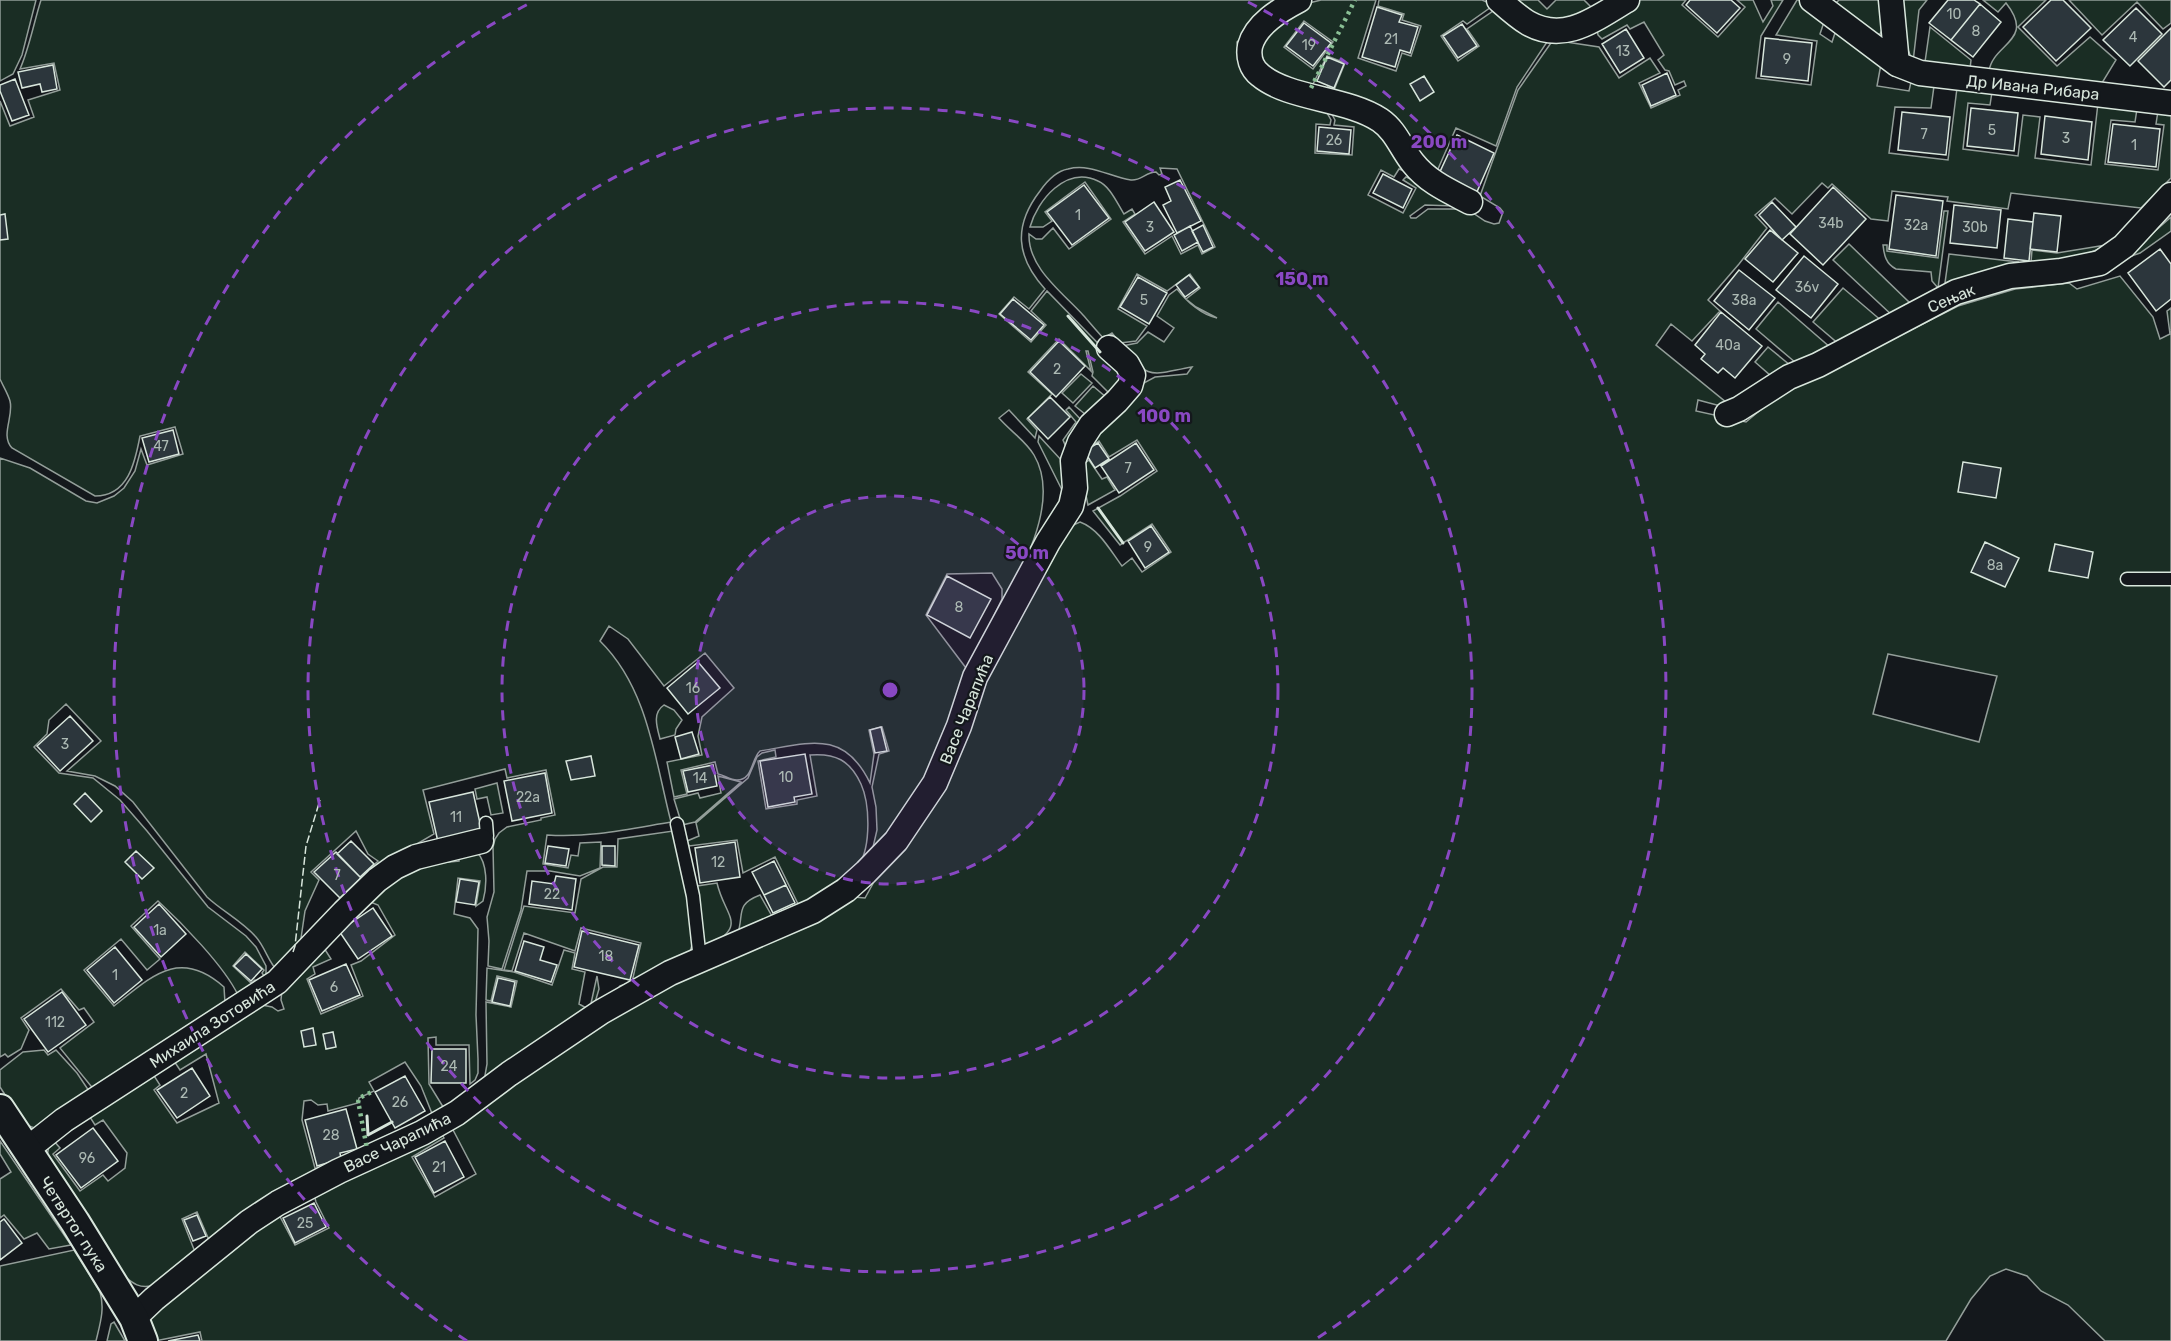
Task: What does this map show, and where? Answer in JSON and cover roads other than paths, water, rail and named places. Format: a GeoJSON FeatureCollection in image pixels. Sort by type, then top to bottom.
{"type":"FeatureCollection","features":[{"type":"Feature","properties":{"kind":"street"},"geometry":{"type":"LineString","coordinates":[[1299,0],[1276,14],[1260,27],[1254,36],[1249,55],[1254,69],[1272,83],[1360,110],[1379,120],[1400,140],[1412,162],[1423,174],[1436,184],[1470,202]]}},
{"type":"Feature","properties":{"kind":"street"},"geometry":{"type":"LineString","coordinates":[[1498,0],[1538,28],[1560,31],[1580,28],[1627,0]]}},
{"type":"Feature","properties":{"kind":"street","name":"Др Ивана Рибара"},"geometry":{"type":"LineString","coordinates":[[1812,0],[1897,64],[1931,76],[2171,103]]}},
{"type":"Feature","properties":{"kind":"street"},"geometry":{"type":"LineString","coordinates":[[1891,0],[1897,64]]}},
{"type":"Feature","properties":{"kind":"street","name":"Сењак"},"geometry":{"type":"LineString","coordinates":[[1727,414],[1790,377],[1818,365],[1956,292],[2010,276],[2061,271],[2100,263],[2124,246],[2171,195]]}},
{"type":"Feature","properties":{"kind":"street","name":"Васе Чарапића"},"geometry":{"type":"LineString","coordinates":[[139,1329],[154,1299],[249,1221],[339,1171],[422,1133],[457,1113],[509,1074],[601,1012],[670,974],[813,911],[846,890],[896,841],[935,783],[959,726],[975,677],[1048,542],[1071,506],[1075,488],[1073,461],[1080,442],[1091,424],[1130,386],[1133,375],[1127,364],[1109,348]]}},
{"type":"Feature","properties":{"kind":"street","name":"Михаила Зотовића"},"geometry":{"type":"LineString","coordinates":[[26,1150],[64,1120],[282,978],[344,912],[377,880],[395,867],[484,832]]}},
{"type":"Feature","properties":{"kind":"street","name":"Четвртог пука"},"geometry":{"type":"LineString","coordinates":[[0,1109],[75,1222],[139,1329]]}},
{"type":"Feature","properties":{"kind":"lane"},"geometry":{"type":"LineString","coordinates":[[2127,579],[2171,579]]}},
{"type":"Feature","properties":{"kind":"lane"},"geometry":{"type":"LineString","coordinates":[[677,824],[693,896],[700,960]]}}]}
